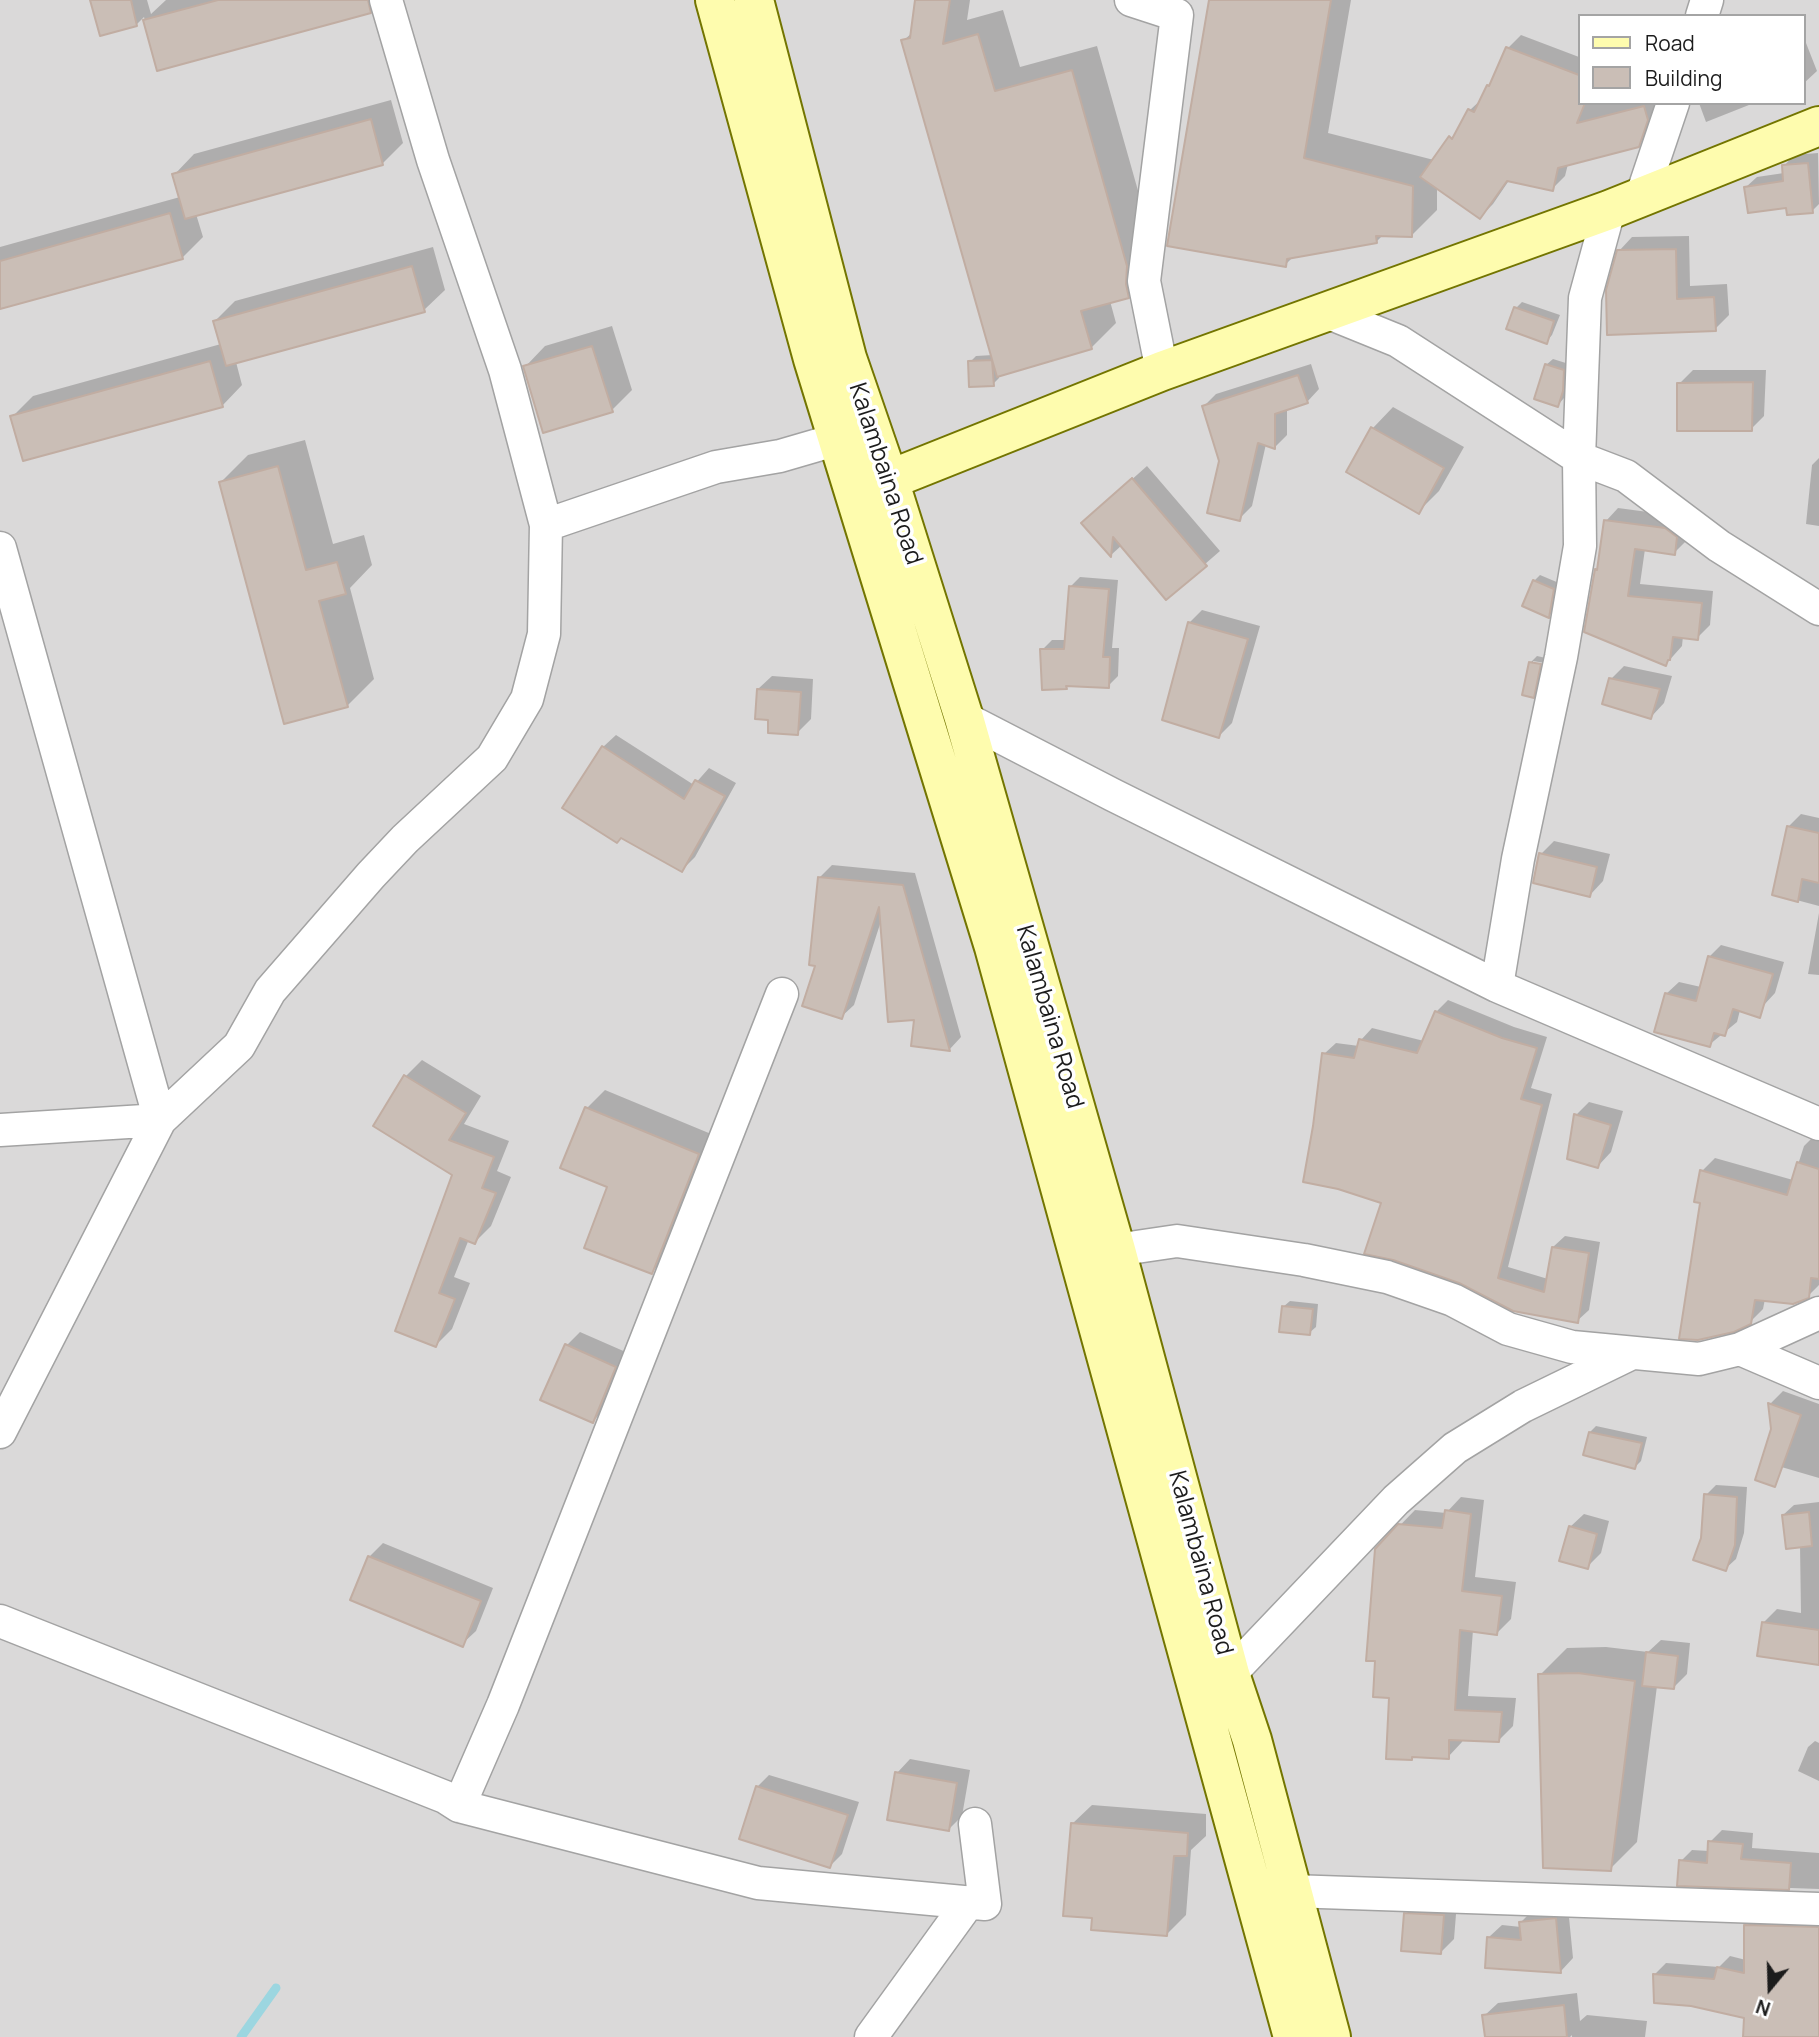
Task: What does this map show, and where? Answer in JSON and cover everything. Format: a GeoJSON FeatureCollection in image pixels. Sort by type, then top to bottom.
{"type":"FeatureCollection","features":[{"type":"Feature","properties":{"kind":"main road"},"geometry":{"type":"LineString","coordinates":[[715,0],[813,359],[854,435]]}},
{"type":"Feature","properties":{"kind":"main road","name":"Kalambaina Road"},"geometry":{"type":"LineString","coordinates":[[754,0],[847,358],[854,435],[871,486],[964,718],[1116,1250],[1331,2037]]}},
{"type":"Feature","properties":{"kind":"main road"},"geometry":{"type":"LineString","coordinates":[[1293,2037],[993,947],[871,486],[1162,371],[1625,204],[1819,126]]}},
{"type":"Feature","properties":{"kind":"street"},"geometry":{"type":"LineString","coordinates":[[0,1432],[160,1119],[239,1046],[270,991],[371,874],[492,758],[527,699],[544,634],[546,525],[505,370],[433,160],[386,0]]}},
{"type":"Feature","properties":{"kind":"street"},"geometry":{"type":"LineString","coordinates":[[1131,0],[1177,15],[1144,281],[1162,371]]}},
{"type":"Feature","properties":{"kind":"street"},"geometry":{"type":"LineString","coordinates":[[1497,986],[1518,859],[1561,657],[1580,546],[1579,458],[1585,298],[1625,204],[1672,105]]}},
{"type":"Feature","properties":{"kind":"street"},"geometry":{"type":"LineString","coordinates":[[1324,311],[1398,341],[1579,458],[1626,476],[1719,546],[1819,608]]}},
{"type":"Feature","properties":{"kind":"street"},"geometry":{"type":"LineString","coordinates":[[546,525],[716,467],[780,456],[854,435]]}},
{"type":"Feature","properties":{"kind":"street"},"geometry":{"type":"LineString","coordinates":[[0,548],[160,1119]]}},
{"type":"Feature","properties":{"kind":"street"},"geometry":{"type":"LineString","coordinates":[[964,718],[1497,986],[1819,1124]]}},
{"type":"Feature","properties":{"kind":"street"},"geometry":{"type":"LineString","coordinates":[[458,1806],[503,1705],[782,994]]}},
{"type":"Feature","properties":{"kind":"street"},"geometry":{"type":"LineString","coordinates":[[0,1130],[160,1119]]}},
{"type":"Feature","properties":{"kind":"street"},"geometry":{"type":"LineString","coordinates":[[1116,1250],[1177,1241],[1304,1260],[1387,1277],[1453,1300],[1508,1329],[1572,1346],[1632,1353],[1699,1359],[1740,1349],[1819,1313]]}},
{"type":"Feature","properties":{"kind":"street"},"geometry":{"type":"LineString","coordinates":[[1740,1349],[1819,1382]]}},
{"type":"Feature","properties":{"kind":"street"},"geometry":{"type":"LineString","coordinates":[[1230,1674],[1396,1500],[1455,1448],[1523,1406],[1632,1353]]}},
{"type":"Feature","properties":{"kind":"street"},"geometry":{"type":"LineString","coordinates":[[0,1621],[444,1797],[458,1806],[758,1883],[985,1904],[975,1824]]}},
{"type":"Feature","properties":{"kind":"street"},"geometry":{"type":"LineString","coordinates":[[1291,1891],[1819,1909]]}},
{"type":"Feature","properties":{"kind":"street"},"geometry":{"type":"LineString","coordinates":[[871,2037],[968,1903]]}},
{"type":"Feature","properties":{"kind":"shaded area"},"geometry":{"type":"Polygon","coordinates":[[[0,0],[700,0],[1248,1891],[1284,2037],[0,2037],[0,0]]]}},
{"type":"Feature","properties":{"kind":"shaded area"},"geometry":{"type":"Polygon","coordinates":[[[760,0],[1819,0],[1819,2037],[1337,2037],[760,0]]]}},
{"type":"Feature","properties":{"kind":"building"},"geometry":{"type":"Polygon","coordinates":[[[90,0],[131,0],[137,26],[100,36],[90,0]]]}},
{"type":"Feature","properties":{"kind":"building"},"geometry":{"type":"Polygon","coordinates":[[[218,0],[368,0],[371,13],[157,71],[143,20],[218,0]]]}},
{"type":"Feature","properties":{"kind":"building"},"geometry":{"type":"Polygon","coordinates":[[[915,0],[950,0],[943,44],[978,34],[995,91],[1072,70],[1127,266],[1126,284],[1129,298],[1081,311],[1092,349],[997,377],[901,40],[910,38],[915,0]]]}},
{"type":"Feature","properties":{"kind":"building"},"geometry":{"type":"Polygon","coordinates":[[[1209,0],[1331,0],[1304,158],[1413,186],[1412,237],[1376,236],[1377,243],[1287,259],[1286,267],[1167,246],[1209,0]]]}},
{"type":"Feature","properties":{"kind":"building"},"geometry":{"type":"Polygon","coordinates":[[[1506,47],[1577,74],[1577,105],[1584,105],[1577,123],[1644,106],[1648,120],[1639,147],[1558,168],[1553,191],[1507,181],[1480,219],[1420,177],[1449,136],[1452,139],[1468,109],[1474,112],[1487,85],[1489,86],[1506,47]]]}},
{"type":"Feature","properties":{"kind":"building"},"geometry":{"type":"Polygon","coordinates":[[[371,119],[383,165],[185,219],[172,174],[371,119]]]}},
{"type":"Feature","properties":{"kind":"building"},"geometry":{"type":"Polygon","coordinates":[[[1808,163],[1813,213],[1787,215],[1786,208],[1748,213],[1744,187],[1783,181],[1782,165],[1808,163]]]}},
{"type":"Feature","properties":{"kind":"building"},"geometry":{"type":"Polygon","coordinates":[[[170,213],[183,259],[0,309],[0,261],[170,213]]]}},
{"type":"Feature","properties":{"kind":"building"},"geometry":{"type":"Polygon","coordinates":[[[1676,249],[1677,299],[1714,297],[1716,331],[1607,335],[1606,290],[1617,250],[1676,249]]]}},
{"type":"Feature","properties":{"kind":"building"},"geometry":{"type":"Polygon","coordinates":[[[412,266],[425,312],[226,366],[213,321],[412,266]]]}},
{"type":"Feature","properties":{"kind":"building"},"geometry":{"type":"Polygon","coordinates":[[[1514,307],[1554,321],[1547,344],[1506,329],[1514,307]]]}},
{"type":"Feature","properties":{"kind":"building"},"geometry":{"type":"Polygon","coordinates":[[[592,346],[613,412],[543,433],[523,366],[592,346]]]}},
{"type":"Feature","properties":{"kind":"building"},"geometry":{"type":"Polygon","coordinates":[[[992,360],[994,386],[969,387],[968,361],[992,360]]]}},
{"type":"Feature","properties":{"kind":"building"},"geometry":{"type":"Polygon","coordinates":[[[210,361],[223,407],[23,461],[10,416],[210,361]]]}},
{"type":"Feature","properties":{"kind":"building"},"geometry":{"type":"Polygon","coordinates":[[[1545,364],[1564,370],[1563,391],[1558,407],[1534,399],[1545,364]]]}},
{"type":"Feature","properties":{"kind":"building"},"geometry":{"type":"Polygon","coordinates":[[[1298,375],[1308,403],[1275,414],[1275,449],[1258,443],[1240,521],[1207,513],[1219,461],[1202,406],[1298,375]]]}},
{"type":"Feature","properties":{"kind":"building"},"geometry":{"type":"Polygon","coordinates":[[[1753,382],[1752,431],[1677,431],[1677,383],[1753,382]]]}},
{"type":"Feature","properties":{"kind":"building"},"geometry":{"type":"Polygon","coordinates":[[[1371,427],[1444,468],[1419,514],[1346,472],[1371,427]]]}},
{"type":"Feature","properties":{"kind":"building"},"geometry":{"type":"Polygon","coordinates":[[[278,466],[306,570],[337,562],[346,594],[319,601],[348,707],[284,724],[219,482],[278,466]]]}},
{"type":"Feature","properties":{"kind":"building"},"geometry":{"type":"Polygon","coordinates":[[[1132,478],[1207,566],[1166,600],[1113,537],[1111,557],[1081,523],[1132,478]]]}},
{"type":"Feature","properties":{"kind":"building"},"geometry":{"type":"Polygon","coordinates":[[[1604,520],[1665,528],[1677,537],[1675,555],[1635,549],[1628,596],[1702,603],[1698,640],[1673,637],[1670,660],[1666,666],[1584,632],[1604,520]]]}},
{"type":"Feature","properties":{"kind":"building"},"geometry":{"type":"Polygon","coordinates":[[[1533,580],[1554,589],[1549,618],[1522,606],[1533,580]]]}},
{"type":"Feature","properties":{"kind":"building"},"geometry":{"type":"Polygon","coordinates":[[[1069,586],[1109,589],[1103,657],[1110,657],[1109,688],[1066,686],[1067,689],[1042,690],[1040,649],[1064,649],[1069,586]]]}},
{"type":"Feature","properties":{"kind":"building"},"geometry":{"type":"Polygon","coordinates":[[[1188,622],[1248,639],[1219,738],[1162,720],[1188,622]]]}},
{"type":"Feature","properties":{"kind":"building"},"geometry":{"type":"Polygon","coordinates":[[[1529,662],[1541,664],[1534,698],[1522,695],[1529,662]]]}},
{"type":"Feature","properties":{"kind":"building"},"geometry":{"type":"Polygon","coordinates":[[[1609,678],[1660,689],[1651,719],[1602,704],[1609,678]]]}},
{"type":"Feature","properties":{"kind":"building"},"geometry":{"type":"Polygon","coordinates":[[[757,689],[801,692],[798,735],[768,733],[768,720],[755,719],[757,689]]]}},
{"type":"Feature","properties":{"kind":"building"},"geometry":{"type":"Polygon","coordinates":[[[602,746],[684,799],[695,780],[725,796],[682,872],[621,838],[617,843],[562,808],[602,746]]]}},
{"type":"Feature","properties":{"kind":"building"},"geometry":{"type":"Polygon","coordinates":[[[1787,826],[1819,833],[1819,883],[1802,879],[1798,902],[1772,895],[1787,826]]]}},
{"type":"Feature","properties":{"kind":"building"},"geometry":{"type":"Polygon","coordinates":[[[1539,853],[1597,867],[1590,897],[1533,883],[1539,853]]]}},
{"type":"Feature","properties":{"kind":"building"},"geometry":{"type":"Polygon","coordinates":[[[818,877],[903,885],[950,1051],[911,1046],[914,1020],[888,1022],[879,907],[842,1019],[802,1006],[815,966],[809,965],[818,877]]]}},
{"type":"Feature","properties":{"kind":"building"},"geometry":{"type":"Polygon","coordinates":[[[1708,956],[1773,974],[1760,1018],[1733,1009],[1725,1036],[1714,1033],[1710,1047],[1654,1032],[1665,993],[1696,1001],[1708,956]]]}},
{"type":"Feature","properties":{"kind":"building"},"geometry":{"type":"Polygon","coordinates":[[[1435,1011],[1502,1038],[1537,1048],[1521,1099],[1542,1105],[1498,1278],[1544,1292],[1552,1247],[1589,1253],[1578,1323],[1513,1311],[1459,1283],[1393,1260],[1364,1254],[1381,1203],[1338,1189],[1303,1182],[1322,1053],[1354,1058],[1359,1039],[1417,1053],[1435,1011]]]}},
{"type":"Feature","properties":{"kind":"building"},"geometry":{"type":"Polygon","coordinates":[[[404,1075],[466,1113],[449,1140],[494,1157],[482,1188],[496,1193],[475,1244],[460,1238],[439,1293],[455,1299],[436,1347],[395,1331],[452,1175],[373,1126],[404,1075]]]}},
{"type":"Feature","properties":{"kind":"building"},"geometry":{"type":"Polygon","coordinates":[[[585,1107],[699,1154],[652,1274],[584,1248],[607,1187],[560,1168],[585,1107]]]}},
{"type":"Feature","properties":{"kind":"building"},"geometry":{"type":"Polygon","coordinates":[[[1574,1114],[1611,1125],[1598,1168],[1567,1159],[1574,1114]]]}},
{"type":"Feature","properties":{"kind":"building"},"geometry":{"type":"Polygon","coordinates":[[[1797,1162],[1819,1169],[1819,1279],[1811,1278],[1809,1298],[1793,1304],[1755,1300],[1751,1324],[1734,1332],[1698,1340],[1679,1339],[1700,1203],[1694,1202],[1700,1170],[1787,1195],[1797,1162]]]}},
{"type":"Feature","properties":{"kind":"building"},"geometry":{"type":"Polygon","coordinates":[[[1282,1306],[1313,1309],[1310,1335],[1279,1332],[1282,1306]]]}},
{"type":"Feature","properties":{"kind":"building"},"geometry":{"type":"Polygon","coordinates":[[[565,1344],[616,1367],[593,1423],[540,1400],[565,1344]]]}},
{"type":"Feature","properties":{"kind":"building"},"geometry":{"type":"Polygon","coordinates":[[[1768,1403],[1801,1415],[1775,1487],[1755,1480],[1771,1429],[1768,1403]]]}},
{"type":"Feature","properties":{"kind":"building"},"geometry":{"type":"Polygon","coordinates":[[[1589,1432],[1642,1443],[1635,1469],[1583,1455],[1589,1432]]]}},
{"type":"Feature","properties":{"kind":"building"},"geometry":{"type":"Polygon","coordinates":[[[1704,1494],[1737,1497],[1735,1545],[1726,1571],[1693,1560],[1701,1538],[1704,1494]]]}},
{"type":"Feature","properties":{"kind":"building"},"geometry":{"type":"Polygon","coordinates":[[[1445,1510],[1471,1514],[1462,1591],[1502,1596],[1497,1635],[1460,1630],[1455,1710],[1502,1712],[1499,1742],[1449,1740],[1449,1759],[1386,1759],[1389,1698],[1373,1697],[1375,1661],[1366,1661],[1375,1549],[1398,1524],[1442,1528],[1445,1510]]]}},
{"type":"Feature","properties":{"kind":"building"},"geometry":{"type":"Polygon","coordinates":[[[1809,1512],[1812,1546],[1786,1549],[1782,1515],[1809,1512]]]}},
{"type":"Feature","properties":{"kind":"building"},"geometry":{"type":"Polygon","coordinates":[[[1569,1526],[1597,1534],[1588,1569],[1559,1561],[1569,1526]]]}},
{"type":"Feature","properties":{"kind":"building"},"geometry":{"type":"Polygon","coordinates":[[[368,1556],[481,1601],[463,1647],[350,1600],[368,1556]]]}},
{"type":"Feature","properties":{"kind":"building"},"geometry":{"type":"Polygon","coordinates":[[[1762,1622],[1819,1630],[1819,1665],[1757,1656],[1762,1622]]]}},
{"type":"Feature","properties":{"kind":"building"},"geometry":{"type":"Polygon","coordinates":[[[1646,1652],[1678,1656],[1674,1689],[1642,1686],[1646,1652]]]}},
{"type":"Feature","properties":{"kind":"building"},"geometry":{"type":"Polygon","coordinates":[[[1578,1673],[1635,1681],[1611,1871],[1543,1868],[1538,1674],[1578,1673]]]}},
{"type":"Feature","properties":{"kind":"building"},"geometry":{"type":"Polygon","coordinates":[[[895,1772],[957,1783],[949,1831],[887,1820],[895,1772]]]}},
{"type":"Feature","properties":{"kind":"building"},"geometry":{"type":"Polygon","coordinates":[[[756,1786],[848,1815],[830,1868],[739,1839],[756,1786]]]}},
{"type":"Feature","properties":{"kind":"building"},"geometry":{"type":"Polygon","coordinates":[[[1071,1823],[1188,1833],[1187,1856],[1174,1856],[1167,1936],[1091,1930],[1092,1918],[1063,1916],[1071,1823]]]}},
{"type":"Feature","properties":{"kind":"building"},"geometry":{"type":"Polygon","coordinates":[[[1708,1841],[1743,1844],[1741,1859],[1791,1863],[1789,1890],[1677,1886],[1679,1860],[1707,1863],[1708,1841]]]}},
{"type":"Feature","properties":{"kind":"building"},"geometry":{"type":"Polygon","coordinates":[[[1404,1913],[1444,1915],[1441,1954],[1401,1951],[1404,1913]]]}},
{"type":"Feature","properties":{"kind":"building"},"geometry":{"type":"Polygon","coordinates":[[[1556,1918],[1561,1973],[1485,1968],[1487,1937],[1521,1940],[1519,1922],[1556,1918]]]}},
{"type":"Feature","properties":{"kind":"building"},"geometry":{"type":"Polygon","coordinates":[[[1744,1925],[1819,1927],[1819,2037],[1743,2037],[1744,2018],[1691,2006],[1654,2003],[1653,1974],[1714,1979],[1717,1967],[1744,1973],[1744,1925]]]}},
{"type":"Feature","properties":{"kind":"building"},"geometry":{"type":"Polygon","coordinates":[[[1564,2005],[1567,2037],[1485,2037],[1482,2015],[1564,2005]]]}},
{"type":"Feature","properties":{"kind":"waterway"},"geometry":{"type":"LineString","coordinates":[[241,2037],[276,1988]]}}]}
